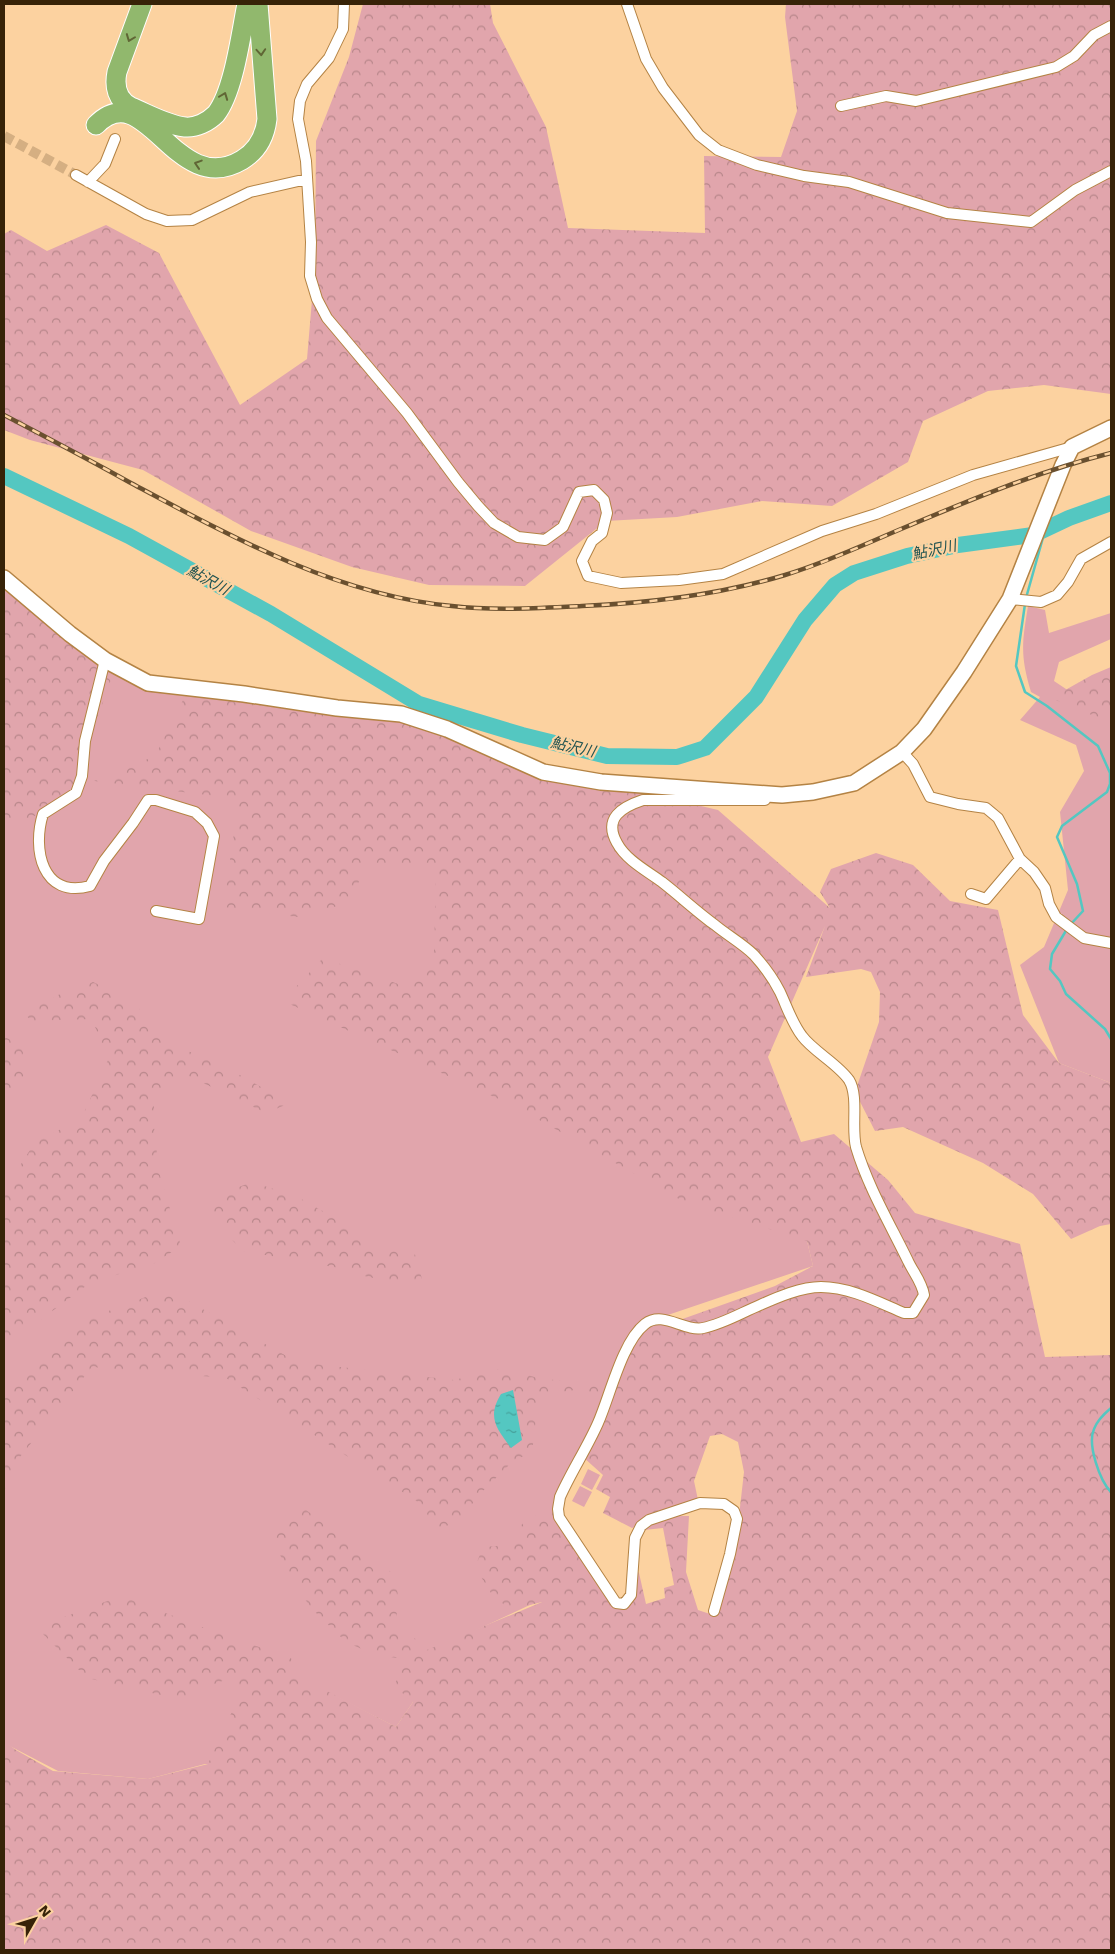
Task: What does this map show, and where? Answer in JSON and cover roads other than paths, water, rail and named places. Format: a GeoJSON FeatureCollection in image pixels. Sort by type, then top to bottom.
{"type":"FeatureCollection","features":[{"type":"Feature","properties":{"kind":"highway"},"geometry":{"type":"LineString","coordinates":[[142,4],[117,72],[115,80],[118,94],[124,104],[184,127],[204,123],[220,108],[233,68],[248,4]]}},
{"type":"Feature","properties":{"kind":"highway"},"geometry":{"type":"LineString","coordinates":[[96,125],[109,114],[117,112],[126,113],[150,125],[181,156],[199,165],[218,167],[237,163],[245,158],[263,137],[266,119],[258,4]]}},
{"type":"Feature","properties":{"kind":"street"},"geometry":{"type":"LineString","coordinates":[[344,4],[343,29],[329,58],[307,84],[300,101],[298,119],[306,161],[311,242],[310,276],[317,299],[327,318],[407,412],[458,482],[494,523],[518,537],[545,540],[563,527],[580,492],[594,490],[604,500],[607,512],[602,533],[592,541],[582,561],[588,576],[621,583],[680,580],[723,574],[822,531],[876,514],[973,475],[1072,447],[1111,428]]}},
{"type":"Feature","properties":{"kind":"street"},"geometry":{"type":"LineString","coordinates":[[627,4],[646,59],[663,88],[700,134],[718,150],[757,165],[804,176],[849,182],[947,213],[1031,222],[1075,190],[1111,170]]}},
{"type":"Feature","properties":{"kind":"street"},"geometry":{"type":"LineString","coordinates":[[841,106],[886,96],[916,101],[1056,67],[1074,56],[1094,35],[1111,26]]}},
{"type":"Feature","properties":{"kind":"street"},"geometry":{"type":"LineString","coordinates":[[88,182],[105,164],[115,139]]}},
{"type":"Feature","properties":{"kind":"street"},"geometry":{"type":"LineString","coordinates":[[76,175],[146,214],[167,221],[192,220],[250,192],[307,179]]}},
{"type":"Feature","properties":{"kind":"street"},"geometry":{"type":"LineString","coordinates":[[714,1611],[730,1554],[737,1519],[734,1511],[724,1504],[700,1503],[648,1520],[640,1526],[636,1538],[631,1595],[624,1604],[616,1603],[559,1517],[560,1497],[598,1424],[633,1338],[645,1324],[653,1320],[659,1319],[679,1325],[701,1328],[730,1319],[760,1305],[807,1288],[822,1287],[854,1293],[904,1312],[913,1313],[924,1295],[923,1287],[912,1270],[872,1189],[856,1148],[853,1130],[853,1096],[849,1081],[803,1038],[779,990],[753,954],[623,851],[612,829],[613,819],[618,812],[630,804],[643,800],[783,800],[854,783],[902,752],[924,729],[1010,599],[1072,447]]}},
{"type":"Feature","properties":{"kind":"street"},"geometry":{"type":"LineString","coordinates":[[1010,599],[1041,602],[1057,595],[1068,582],[1081,559],[1111,542]]}},
{"type":"Feature","properties":{"kind":"street"},"geometry":{"type":"LineString","coordinates":[[4,578],[70,634],[105,660],[148,683],[244,694],[337,708],[401,714],[448,728],[542,772],[601,782],[782,795],[813,792]]}},
{"type":"Feature","properties":{"kind":"street"},"geometry":{"type":"LineString","coordinates":[[105,660],[86,741],[82,776],[76,793],[43,814],[39,826],[39,854],[49,877],[63,886],[80,888],[90,886],[104,861],[148,800],[156,800],[195,812],[207,823],[214,836],[199,919],[156,911]]}},
{"type":"Feature","properties":{"kind":"street"},"geometry":{"type":"LineString","coordinates":[[902,752],[913,764],[930,797],[986,808],[998,818],[1020,859],[1034,872],[1044,888],[1048,904],[1056,917],[1084,938],[1111,943]]}},
{"type":"Feature","properties":{"kind":"street"},"geometry":{"type":"LineString","coordinates":[[971,894],[986,899],[1020,859]]}},
{"type":"Feature","properties":{"kind":"water"},"geometry":{"type":"Polygon","coordinates":[[[513,1390],[522,1440],[511,1448],[501,1434],[494,1416],[501,1394],[513,1390]]]}},
{"type":"Feature","properties":{"kind":"waterway","name":"鮎沢川"},"geometry":{"type":"LineString","coordinates":[[4,476],[129,536],[271,614],[419,704],[522,735],[607,756],[677,757],[705,748],[756,697],[805,620],[835,585],[854,573],[907,556],[958,545],[1033,535],[1069,518],[1111,503]]}},
{"type":"Feature","properties":{"kind":"waterway"},"geometry":{"type":"LineString","coordinates":[[1026,598],[1044,534]]}},
{"type":"Feature","properties":{"kind":"waterway"},"geometry":{"type":"LineString","coordinates":[[1025,604],[1016,666],[1025,692],[1047,706],[1098,746],[1110,773],[1110,784],[1107,792],[1062,826],[1057,837],[1077,884],[1083,911],[1070,925]]}},
{"type":"Feature","properties":{"kind":"waterway"},"geometry":{"type":"LineString","coordinates":[[1067,929],[1052,954],[1050,969],[1060,981],[1066,994],[1105,1029],[1111,1039]]}},
{"type":"Feature","properties":{"kind":"waterway"},"geometry":{"type":"LineString","coordinates":[[1111,1408],[1101,1417],[1095,1426],[1092,1436],[1093,1453],[1099,1471],[1111,1492]]}},
{"type":"Feature","properties":{"kind":"tunnel"},"geometry":{"type":"LineString","coordinates":[[4,136],[76,175]]}},
{"type":"Feature","properties":{"kind":"railway"},"geometry":{"type":"LineString","coordinates":[[4,415],[206,523],[285,560],[325,576],[367,590],[409,600],[452,606],[500,609],[634,603],[710,593],[760,582],[829,559],[1005,487],[1058,468],[1111,453]]}}]}
